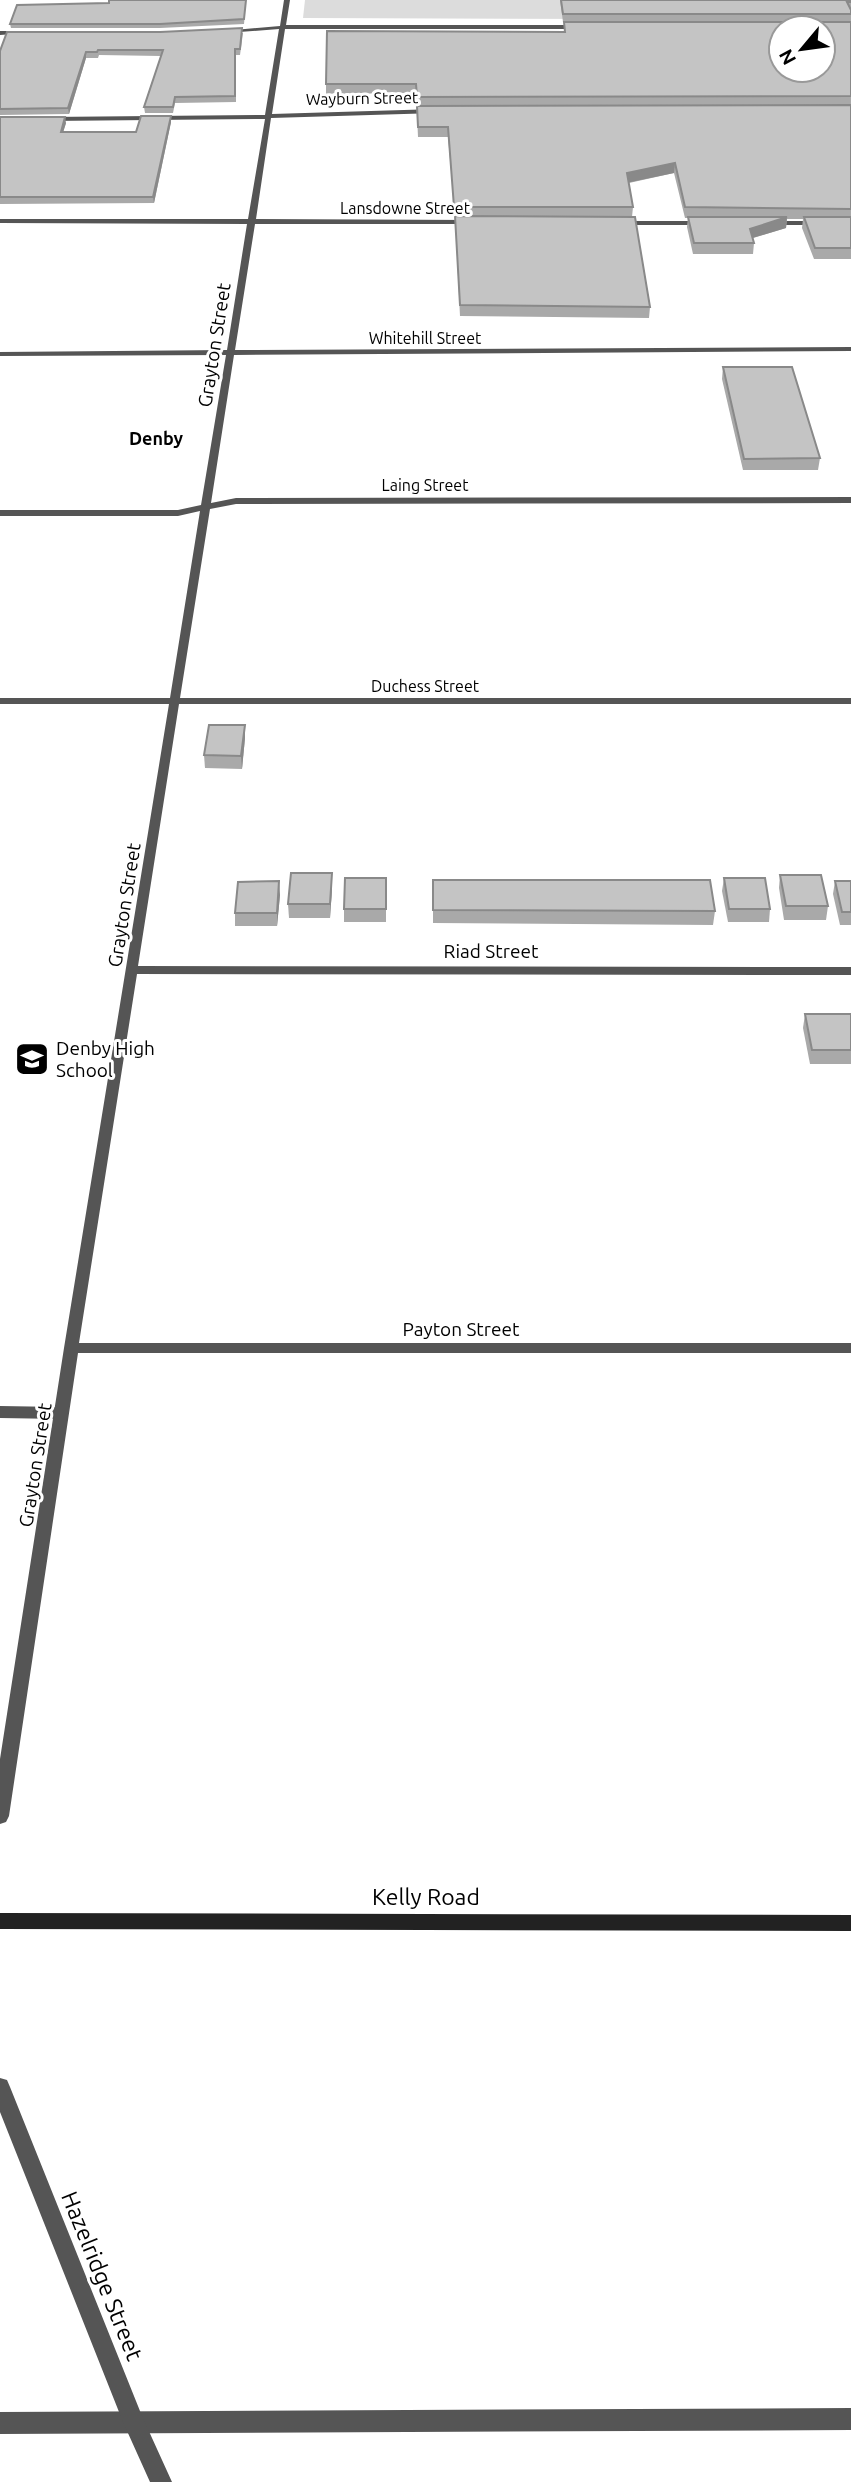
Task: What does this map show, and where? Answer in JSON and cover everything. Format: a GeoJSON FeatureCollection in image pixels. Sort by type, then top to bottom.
{"type":"FeatureCollection","features":[{"type":"Feature","properties":{"kind":"street","name":"Grayton Street"},"geometry":{"type":"LineString","coordinates":[[0,1816],[71,1348],[286,0]]}},
{"type":"Feature","properties":{"kind":"street"},"geometry":{"type":"LineString","coordinates":[[219,31],[282,28],[599,27]]}},
{"type":"Feature","properties":{"kind":"street"},"geometry":{"type":"LineString","coordinates":[[0,33],[27,33]]}},
{"type":"Feature","properties":{"kind":"street","name":"Wayburn Street"},"geometry":{"type":"LineString","coordinates":[[40,119],[174,120],[445,111]]}},
{"type":"Feature","properties":{"kind":"street","name":"Lansdowne Street"},"geometry":{"type":"LineString","coordinates":[[0,221],[480,222]]}},
{"type":"Feature","properties":{"kind":"street"},"geometry":{"type":"LineString","coordinates":[[604,223],[714,223]]}},
{"type":"Feature","properties":{"kind":"street"},"geometry":{"type":"LineString","coordinates":[[755,223],[851,223]]}},
{"type":"Feature","properties":{"kind":"street","name":"Whitehill Street"},"geometry":{"type":"LineString","coordinates":[[0,354],[851,349]]}},
{"type":"Feature","properties":{"kind":"street","name":"Laing Street"},"geometry":{"type":"LineString","coordinates":[[0,513],[178,513],[236,501],[851,500]]}},
{"type":"Feature","properties":{"kind":"street","name":"Duchess Street"},"geometry":{"type":"LineString","coordinates":[[0,701],[851,701]]}},
{"type":"Feature","properties":{"kind":"street","name":"Riad Street"},"geometry":{"type":"LineString","coordinates":[[131,970],[851,971]]}},
{"type":"Feature","properties":{"kind":"street","name":"Payton Street"},"geometry":{"type":"LineString","coordinates":[[71,1348],[851,1348]]}},
{"type":"Feature","properties":{"kind":"street"},"geometry":{"type":"LineString","coordinates":[[0,1412],[61,1413]]}},
{"type":"Feature","properties":{"kind":"street","name":"Kelly Road"},"geometry":{"type":"LineString","coordinates":[[0,1921],[851,1923]]}},
{"type":"Feature","properties":{"kind":"street","name":"Hazelridge Street"},"geometry":{"type":"LineString","coordinates":[[0,2087],[134,2423],[161,2482]]}},
{"type":"Feature","properties":{"kind":"street"},"geometry":{"type":"LineString","coordinates":[[0,2423],[851,2419]]}},
{"type":"Feature","properties":{"kind":"shaded area"},"geometry":{"type":"Polygon","coordinates":[[[305,0],[598,0],[602,19],[303,18],[305,0]]]}},
{"type":"Feature","properties":{"kind":"building"},"geometry":{"type":"Polygon","coordinates":[[[109,0],[246,0],[244,19],[160,24],[10,24],[17,5],[109,3],[109,0]]]}},
{"type":"Feature","properties":{"kind":"building"},"geometry":{"type":"Polygon","coordinates":[[[561,0],[851,0],[847,2],[851,14],[563,14],[561,0]]]}},
{"type":"Feature","properties":{"kind":"building"},"geometry":{"type":"Polygon","coordinates":[[[564,22],[767,22],[767,84],[837,84],[837,22],[851,22],[851,96],[417,97],[416,84],[326,84],[327,31],[565,32],[564,22]]]}},
{"type":"Feature","properties":{"kind":"building"},"geometry":{"type":"Polygon","coordinates":[[[242,28],[240,49],[235,49],[235,96],[175,97],[173,107],[144,107],[163,50],[98,50],[86,52],[68,108],[0,109],[0,51],[7,32],[160,32],[242,28]]]}},
{"type":"Feature","properties":{"kind":"building"},"geometry":{"type":"Polygon","coordinates":[[[851,105],[851,209],[685,207],[675,163],[627,173],[633,207],[454,207],[448,127],[418,127],[417,106],[851,105]]]}},
{"type":"Feature","properties":{"kind":"building"},"geometry":{"type":"Polygon","coordinates":[[[141,116],[171,116],[153,197],[0,197],[0,117],[65,117],[61,132],[136,132],[141,116]]]}},
{"type":"Feature","properties":{"kind":"building"},"geometry":{"type":"Polygon","coordinates":[[[455,216],[635,217],[650,307],[460,305],[455,216]]]}},
{"type":"Feature","properties":{"kind":"building"},"geometry":{"type":"Polygon","coordinates":[[[688,217],[787,217],[750,229],[754,243],[694,243],[688,217]]]}},
{"type":"Feature","properties":{"kind":"building"},"geometry":{"type":"Polygon","coordinates":[[[804,217],[851,217],[851,248],[815,248],[804,217]]]}},
{"type":"Feature","properties":{"kind":"building"},"geometry":{"type":"Polygon","coordinates":[[[723,367],[792,367],[820,458],[744,459],[723,367]]]}},
{"type":"Feature","properties":{"kind":"building"},"geometry":{"type":"Polygon","coordinates":[[[209,725],[245,725],[241,756],[204,755],[209,725]]]}},
{"type":"Feature","properties":{"kind":"building"},"geometry":{"type":"Polygon","coordinates":[[[291,873],[332,873],[330,904],[288,904],[291,873]]]}},
{"type":"Feature","properties":{"kind":"building"},"geometry":{"type":"Polygon","coordinates":[[[780,875],[821,875],[828,906],[786,906],[780,875]]]}},
{"type":"Feature","properties":{"kind":"building"},"geometry":{"type":"Polygon","coordinates":[[[345,878],[386,878],[386,909],[344,909],[345,878]]]}},
{"type":"Feature","properties":{"kind":"building"},"geometry":{"type":"Polygon","coordinates":[[[724,878],[765,878],[770,909],[729,909],[724,878]]]}},
{"type":"Feature","properties":{"kind":"building"},"geometry":{"type":"Polygon","coordinates":[[[433,880],[710,880],[715,911],[433,910],[433,880]]]}},
{"type":"Feature","properties":{"kind":"building"},"geometry":{"type":"Polygon","coordinates":[[[279,881],[277,913],[235,913],[238,882],[279,881]]]}},
{"type":"Feature","properties":{"kind":"building"},"geometry":{"type":"Polygon","coordinates":[[[835,881],[851,881],[851,912],[842,912],[835,881]]]}},
{"type":"Feature","properties":{"kind":"building"},"geometry":{"type":"Polygon","coordinates":[[[805,1014],[851,1014],[851,1050],[812,1050],[805,1014]]]}},
{"type":"Feature","properties":{"kind":"place","name":"Denby High School"},"geometry":{"type":"Point","coordinates":[32,1059]}},
{"type":"Feature","properties":{"kind":"district","name":"Denby"},"geometry":{"type":"Point","coordinates":[156,439]}}]}
